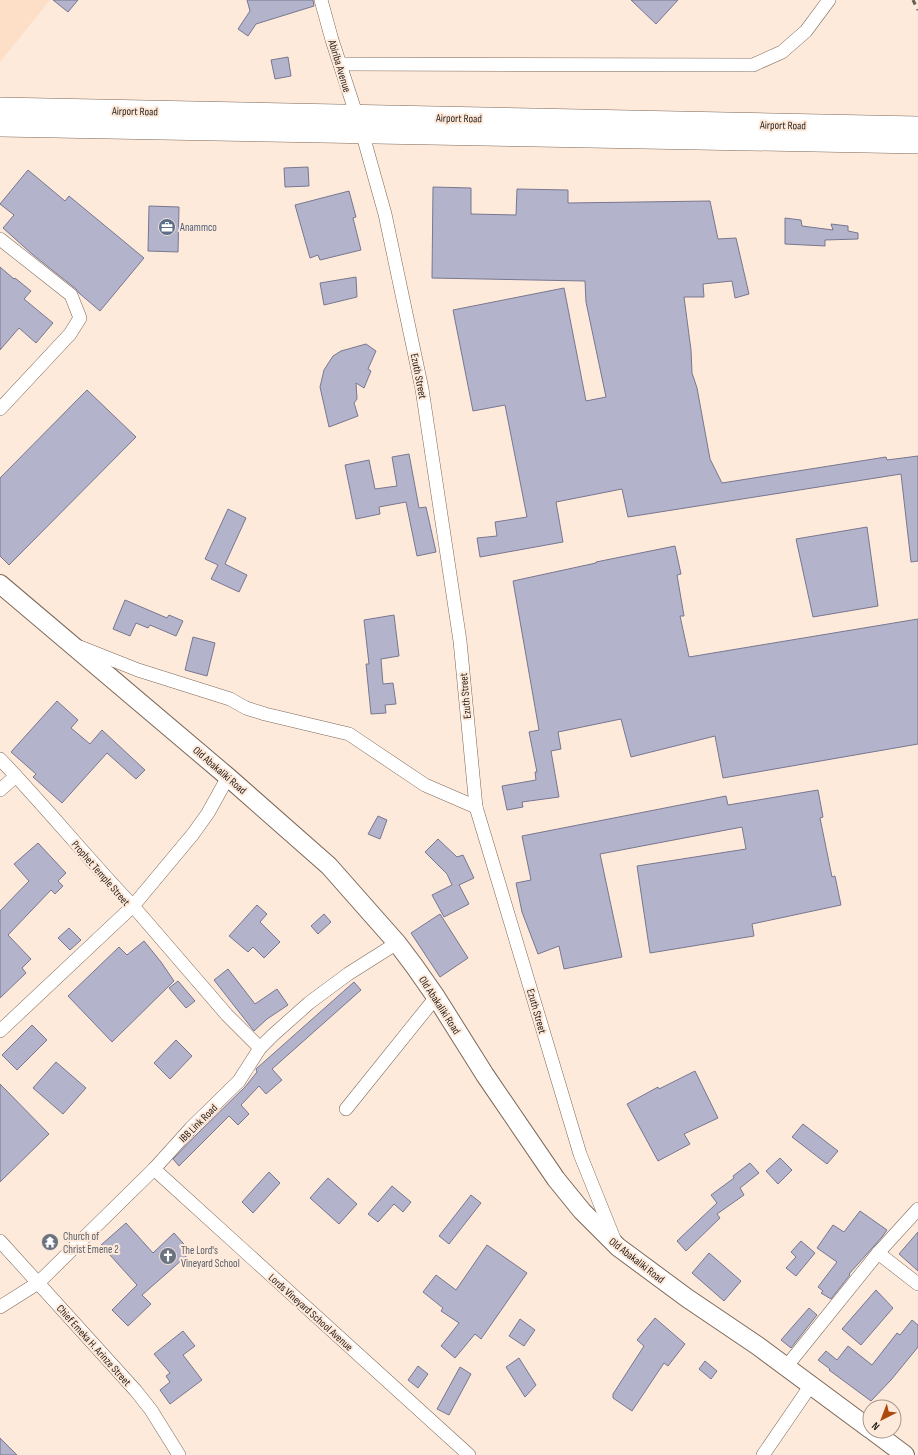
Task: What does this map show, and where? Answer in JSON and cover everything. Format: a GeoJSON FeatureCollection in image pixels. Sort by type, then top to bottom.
{"type":"FeatureCollection","features":[{"type":"Feature","properties":{"kind":"main road","name":"Airport Road"},"geometry":{"type":"LineString","coordinates":[[0,108],[359,124],[611,138],[918,142]]}},
{"type":"Feature","properties":{"kind":"main road","name":"Airport Road"},"geometry":{"type":"LineString","coordinates":[[0,126],[359,124],[918,127]]}},
{"type":"Feature","properties":{"kind":"main road","name":"Old Abakaliki Road"},"geometry":{"type":"LineString","coordinates":[[0,584],[228,777],[329,866],[397,943],[436,997],[485,1075],[556,1180],[582,1211],[618,1247],[862,1423]]}},
{"type":"Feature","properties":{"kind":"main road"},"geometry":{"type":"LineString","coordinates":[[884,1439],[905,1455]]}},
{"type":"Feature","properties":{"kind":"street","name":"Abiriba Avenue"},"geometry":{"type":"LineString","coordinates":[[320,0],[359,124]]}},
{"type":"Feature","properties":{"kind":"street"},"geometry":{"type":"LineString","coordinates":[[340,64],[753,65],[782,52],[806,31],[829,0]]}},
{"type":"Feature","properties":{"kind":"street","name":"Ezuth Street"},"geometry":{"type":"LineString","coordinates":[[359,124],[385,214],[422,389],[460,641],[476,807],[578,1147],[618,1247]]}},
{"type":"Feature","properties":{"kind":"street"},"geometry":{"type":"LineString","coordinates":[[0,239],[71,295],[80,318],[70,334],[0,409]]}},
{"type":"Feature","properties":{"kind":"street"},"geometry":{"type":"LineString","coordinates":[[71,643],[138,670],[230,699],[246,708],[349,734],[426,785],[476,807]]}},
{"type":"Feature","properties":{"kind":"street","name":"Prophet Temple Street"},"geometry":{"type":"LineString","coordinates":[[0,760],[16,776],[94,866],[133,906],[0,1031]]}},
{"type":"Feature","properties":{"kind":"street"},"geometry":{"type":"LineString","coordinates":[[0,790],[16,776]]}},
{"type":"Feature","properties":{"kind":"street"},"geometry":{"type":"LineString","coordinates":[[228,777],[208,813],[193,834],[133,906],[227,1015],[260,1048]]}},
{"type":"Feature","properties":{"kind":"street","name":"IBB Link Road"},"geometry":{"type":"LineString","coordinates":[[0,1307],[38,1283],[154,1169],[191,1128],[239,1081],[260,1048],[310,1003],[348,974],[397,943]]}},
{"type":"Feature","properties":{"kind":"street"},"geometry":{"type":"LineString","coordinates":[[346,1109],[436,997]]}},
{"type":"Feature","properties":{"kind":"street","name":"Lords Vineyard School Avenue"},"geometry":{"type":"LineString","coordinates":[[154,1169],[469,1455]]}},
{"type":"Feature","properties":{"kind":"street"},"geometry":{"type":"LineString","coordinates":[[786,1367],[878,1253],[918,1209]]}},
{"type":"Feature","properties":{"kind":"street","name":"Chief Emeka H. Arinze Street"},"geometry":{"type":"LineString","coordinates":[[0,1241],[136,1391],[151,1410],[179,1455]]}},
{"type":"Feature","properties":{"kind":"street"},"geometry":{"type":"LineString","coordinates":[[878,1253],[918,1284]]}},
{"type":"Feature","properties":{"kind":"street"},"geometry":{"type":"LineString","coordinates":[[763,1455],[811,1385]]}},
{"type":"Feature","properties":{"kind":"shaded area"},"geometry":{"type":"Polygon","coordinates":[[[0,0],[50,0],[0,62],[0,0]]]}},
{"type":"Feature","properties":{"kind":"building"},"geometry":{"type":"Polygon","coordinates":[[[53,0],[78,0],[68,12],[53,0]]]}},
{"type":"Feature","properties":{"kind":"building"},"geometry":{"type":"Polygon","coordinates":[[[247,0],[313,0],[314,6],[256,24],[248,36],[238,29],[250,11],[247,0]]]}},
{"type":"Feature","properties":{"kind":"building"},"geometry":{"type":"Polygon","coordinates":[[[631,0],[678,0],[656,24],[631,0]]]}},
{"type":"Feature","properties":{"kind":"building"},"geometry":{"type":"Polygon","coordinates":[[[288,57],[291,76],[275,79],[271,60],[288,57]]]}},
{"type":"Feature","properties":{"kind":"building"},"geometry":{"type":"Polygon","coordinates":[[[308,167],[309,186],[285,187],[284,168],[308,167]]]}},
{"type":"Feature","properties":{"kind":"building"},"geometry":{"type":"Polygon","coordinates":[[[28,170],[65,201],[69,196],[144,258],[100,311],[3,228],[14,215],[0,204],[28,170]]]}},
{"type":"Feature","properties":{"kind":"building"},"geometry":{"type":"Polygon","coordinates":[[[433,187],[471,188],[471,214],[516,215],[517,189],[568,190],[568,203],[710,201],[718,239],[736,238],[749,294],[735,298],[732,281],[703,284],[704,297],[684,297],[691,350],[692,373],[697,388],[710,459],[722,483],[886,457],[887,460],[918,456],[918,561],[911,562],[901,474],[628,517],[622,489],[556,502],[563,542],[480,557],[477,538],[497,536],[495,522],[527,517],[505,405],[473,411],[453,310],[564,288],[586,401],[606,397],[586,302],[585,281],[432,278],[433,187]]]}},
{"type":"Feature","properties":{"kind":"building"},"geometry":{"type":"Polygon","coordinates":[[[349,191],[356,217],[353,218],[361,250],[320,260],[318,255],[310,258],[295,205],[349,191]]]}},
{"type":"Feature","properties":{"kind":"building"},"geometry":{"type":"Polygon","coordinates":[[[149,206],[179,207],[178,252],[148,251],[149,206]]]}},
{"type":"Feature","properties":{"kind":"building"},"geometry":{"type":"Polygon","coordinates":[[[785,218],[801,220],[802,226],[833,230],[831,224],[848,226],[848,231],[858,233],[858,239],[825,240],[825,246],[785,244],[785,218]]]}},
{"type":"Feature","properties":{"kind":"building"},"geometry":{"type":"Polygon","coordinates":[[[0,267],[31,291],[24,299],[53,323],[36,343],[19,328],[0,350],[0,267]]]}},
{"type":"Feature","properties":{"kind":"building"},"geometry":{"type":"Polygon","coordinates":[[[356,277],[357,297],[324,305],[320,283],[356,277]]]}},
{"type":"Feature","properties":{"kind":"building"},"geometry":{"type":"Polygon","coordinates":[[[366,344],[376,351],[368,369],[371,371],[364,388],[356,383],[357,399],[354,403],[358,416],[329,427],[320,387],[324,370],[333,356],[341,351],[366,344]]]}},
{"type":"Feature","properties":{"kind":"building"},"geometry":{"type":"Polygon","coordinates":[[[87,390],[136,437],[9,565],[0,556],[0,478],[87,390]]]}},
{"type":"Feature","properties":{"kind":"building"},"geometry":{"type":"Polygon","coordinates":[[[409,454],[419,508],[426,507],[436,552],[417,556],[406,502],[379,507],[380,514],[356,519],[345,465],[369,460],[375,489],[397,486],[392,457],[409,454]]]}},
{"type":"Feature","properties":{"kind":"building"},"geometry":{"type":"Polygon","coordinates":[[[228,509],[246,518],[225,564],[247,575],[239,592],[211,579],[218,565],[205,559],[228,509]]]}},
{"type":"Feature","properties":{"kind":"building"},"geometry":{"type":"Polygon","coordinates":[[[867,527],[878,606],[813,617],[796,539],[867,527]]]}},
{"type":"Feature","properties":{"kind":"building"},"geometry":{"type":"Polygon","coordinates":[[[675,546],[681,574],[677,575],[684,616],[680,616],[689,657],[918,619],[918,744],[723,778],[715,736],[631,757],[621,719],[558,732],[561,749],[551,751],[559,797],[522,802],[523,807],[507,810],[502,786],[536,780],[535,772],[537,772],[529,732],[539,730],[513,581],[675,546]]]}},
{"type":"Feature","properties":{"kind":"building"},"geometry":{"type":"Polygon","coordinates":[[[125,600],[167,618],[169,615],[183,621],[176,636],[150,625],[148,628],[136,623],[130,636],[113,629],[125,600]]]}},
{"type":"Feature","properties":{"kind":"building"},"geometry":{"type":"Polygon","coordinates":[[[394,615],[399,656],[381,659],[383,684],[393,683],[396,704],[385,705],[386,713],[371,714],[366,664],[369,664],[364,620],[394,615]]]}},
{"type":"Feature","properties":{"kind":"building"},"geometry":{"type":"Polygon","coordinates":[[[193,637],[215,643],[207,676],[185,670],[193,637]]]}},
{"type":"Feature","properties":{"kind":"building"},"geometry":{"type":"Polygon","coordinates":[[[57,701],[78,720],[71,728],[90,744],[102,730],[145,770],[136,779],[107,753],[62,803],[33,777],[36,774],[11,752],[57,701]]]}},
{"type":"Feature","properties":{"kind":"building"},"geometry":{"type":"Polygon","coordinates":[[[818,790],[823,817],[820,818],[832,877],[835,876],[841,905],[752,924],[754,936],[650,953],[637,866],[746,849],[742,827],[600,854],[622,957],[564,969],[559,946],[538,954],[522,912],[516,883],[531,880],[522,836],[726,796],[728,805],[818,790]]]}},
{"type":"Feature","properties":{"kind":"building"},"geometry":{"type":"Polygon","coordinates":[[[378,816],[387,820],[380,839],[368,834],[378,816]]]}},
{"type":"Feature","properties":{"kind":"building"},"geometry":{"type":"Polygon","coordinates":[[[438,839],[457,857],[463,855],[474,878],[459,885],[469,904],[444,917],[432,895],[452,885],[447,874],[425,852],[438,839]]]}},
{"type":"Feature","properties":{"kind":"building"},"geometry":{"type":"Polygon","coordinates":[[[38,843],[66,873],[58,881],[63,886],[55,894],[51,890],[8,935],[31,959],[22,968],[26,973],[0,998],[0,911],[29,881],[14,864],[38,843]]]}},
{"type":"Feature","properties":{"kind":"building"},"geometry":{"type":"Polygon","coordinates":[[[257,905],[267,914],[260,922],[280,942],[264,958],[253,947],[248,952],[229,936],[257,905]]]}},
{"type":"Feature","properties":{"kind":"building"},"geometry":{"type":"Polygon","coordinates":[[[324,914],[331,922],[318,934],[311,926],[324,914]]]}},
{"type":"Feature","properties":{"kind":"building"},"geometry":{"type":"Polygon","coordinates":[[[440,914],[468,958],[440,977],[411,933],[440,914]]]}},
{"type":"Feature","properties":{"kind":"building"},"geometry":{"type":"Polygon","coordinates":[[[69,928],[81,940],[70,950],[58,938],[69,928]]]}},
{"type":"Feature","properties":{"kind":"building"},"geometry":{"type":"Polygon","coordinates":[[[144,941],[174,981],[112,1042],[68,996],[119,947],[127,955],[144,941]]]}},
{"type":"Feature","properties":{"kind":"building"},"geometry":{"type":"Polygon","coordinates":[[[228,969],[255,1004],[277,989],[288,1005],[267,1019],[254,1031],[214,980],[228,969]]]}},
{"type":"Feature","properties":{"kind":"building"},"geometry":{"type":"Polygon","coordinates":[[[178,981],[195,1001],[186,1008],[169,988],[178,981]]]}},
{"type":"Feature","properties":{"kind":"building"},"geometry":{"type":"Polygon","coordinates":[[[354,982],[361,990],[272,1069],[282,1080],[266,1094],[259,1086],[241,1105],[249,1114],[238,1125],[229,1116],[179,1166],[173,1159],[245,1087],[257,1072],[256,1069],[354,982]]]}},
{"type":"Feature","properties":{"kind":"building"},"geometry":{"type":"Polygon","coordinates":[[[32,1025],[47,1040],[17,1070],[2,1055],[32,1025]]]}},
{"type":"Feature","properties":{"kind":"building"},"geometry":{"type":"Polygon","coordinates":[[[176,1040],[192,1056],[170,1079],[154,1063],[176,1040]]]}},
{"type":"Feature","properties":{"kind":"building"},"geometry":{"type":"Polygon","coordinates":[[[56,1062],[86,1088],[63,1114],[33,1088],[56,1062]]]}},
{"type":"Feature","properties":{"kind":"building"},"geometry":{"type":"Polygon","coordinates":[[[695,1071],[718,1118],[684,1134],[690,1144],[658,1161],[627,1104],[658,1087],[659,1089],[695,1071]]]}},
{"type":"Feature","properties":{"kind":"building"},"geometry":{"type":"Polygon","coordinates":[[[0,1084],[49,1134],[0,1182],[0,1084]]]}},
{"type":"Feature","properties":{"kind":"building"},"geometry":{"type":"Polygon","coordinates":[[[803,1124],[838,1151],[827,1164],[792,1137],[803,1124]]]}},
{"type":"Feature","properties":{"kind":"building"},"geometry":{"type":"Polygon","coordinates":[[[780,1158],[792,1170],[778,1184],[766,1171],[780,1158]]]}},
{"type":"Feature","properties":{"kind":"building"},"geometry":{"type":"Polygon","coordinates":[[[750,1163],[759,1173],[740,1188],[744,1195],[717,1214],[720,1218],[686,1251],[677,1241],[717,1203],[711,1195],[734,1178],[733,1176],[750,1163]]]}},
{"type":"Feature","properties":{"kind":"building"},"geometry":{"type":"Polygon","coordinates":[[[269,1172],[280,1183],[253,1213],[242,1202],[269,1172]]]}},
{"type":"Feature","properties":{"kind":"building"},"geometry":{"type":"Polygon","coordinates":[[[328,1178],[357,1204],[339,1224],[310,1198],[328,1178]]]}},
{"type":"Feature","properties":{"kind":"building"},"geometry":{"type":"Polygon","coordinates":[[[392,1186],[411,1202],[403,1212],[394,1204],[378,1222],[368,1214],[392,1186]]]}},
{"type":"Feature","properties":{"kind":"building"},"geometry":{"type":"Polygon","coordinates":[[[471,1195],[481,1203],[449,1244],[439,1236],[471,1195]]]}},
{"type":"Feature","properties":{"kind":"building"},"geometry":{"type":"Polygon","coordinates":[[[860,1211],[887,1230],[849,1274],[850,1275],[831,1299],[821,1293],[823,1291],[818,1287],[837,1262],[817,1248],[833,1225],[844,1232],[860,1211]]]}},
{"type":"Feature","properties":{"kind":"building","name":"The Lord's Vineyard School"},"geometry":{"type":"Polygon","coordinates":[[[126,1223],[153,1253],[174,1233],[191,1252],[142,1295],[151,1304],[128,1326],[112,1310],[137,1285],[101,1245],[126,1223]]]}},
{"type":"Feature","properties":{"kind":"building"},"geometry":{"type":"Polygon","coordinates":[[[918,1232],[918,1271],[899,1254],[918,1232]]]}},
{"type":"Feature","properties":{"kind":"building"},"geometry":{"type":"Polygon","coordinates":[[[801,1241],[815,1253],[796,1276],[786,1268],[796,1257],[791,1252],[801,1241]]]}},
{"type":"Feature","properties":{"kind":"building"},"geometry":{"type":"Polygon","coordinates":[[[487,1245],[527,1273],[481,1339],[475,1334],[455,1358],[441,1346],[459,1323],[441,1311],[443,1308],[423,1292],[436,1275],[456,1290],[487,1245]]]}},
{"type":"Feature","properties":{"kind":"building"},"geometry":{"type":"Polygon","coordinates":[[[709,1253],[741,1281],[724,1301],[692,1273],[709,1253]]]}},
{"type":"Feature","properties":{"kind":"building"},"geometry":{"type":"Polygon","coordinates":[[[876,1290],[893,1308],[861,1345],[842,1329],[876,1290]]]}},
{"type":"Feature","properties":{"kind":"building"},"geometry":{"type":"Polygon","coordinates":[[[809,1308],[817,1315],[791,1348],[781,1340],[809,1308]]]}},
{"type":"Feature","properties":{"kind":"building"},"geometry":{"type":"Polygon","coordinates":[[[655,1318],[685,1344],[668,1366],[664,1363],[632,1411],[613,1398],[613,1394],[644,1346],[637,1340],[655,1318]]]}},
{"type":"Feature","properties":{"kind":"building"},"geometry":{"type":"Polygon","coordinates":[[[520,1319],[535,1330],[524,1346],[509,1336],[520,1319]]]}},
{"type":"Feature","properties":{"kind":"building"},"geometry":{"type":"Polygon","coordinates":[[[912,1320],[918,1325],[918,1347],[891,1380],[873,1399],[868,1399],[818,1360],[826,1351],[837,1360],[848,1346],[872,1365],[897,1333],[900,1335],[912,1320]]]}},
{"type":"Feature","properties":{"kind":"building"},"geometry":{"type":"Polygon","coordinates":[[[183,1331],[195,1346],[183,1355],[202,1380],[170,1404],[160,1390],[170,1382],[166,1376],[170,1373],[154,1354],[183,1331]]]}},
{"type":"Feature","properties":{"kind":"building"},"geometry":{"type":"Polygon","coordinates":[[[519,1358],[536,1385],[525,1397],[506,1367],[519,1358]]]}},
{"type":"Feature","properties":{"kind":"building"},"geometry":{"type":"Polygon","coordinates":[[[705,1361],[717,1371],[711,1379],[699,1369],[705,1361]]]}},
{"type":"Feature","properties":{"kind":"building"},"geometry":{"type":"Polygon","coordinates":[[[418,1366],[428,1374],[418,1388],[408,1380],[418,1366]]]}},
{"type":"Feature","properties":{"kind":"building"},"geometry":{"type":"Polygon","coordinates":[[[460,1367],[471,1374],[449,1415],[437,1409],[460,1367]]]}},
{"type":"Feature","properties":{"kind":"building"},"geometry":{"type":"Polygon","coordinates":[[[0,1438],[17,1455],[0,1455],[0,1438]]]}},
{"type":"Feature","properties":{"kind":"railway"},"geometry":{"type":"LineString","coordinates":[[913,0],[918,10]]}},
{"type":"Feature","properties":{"kind":"place","name":"Anammco"},"geometry":{"type":"Point","coordinates":[167,227]}},
{"type":"Feature","properties":{"kind":"place","name":"Church of Christ Emene 2"},"geometry":{"type":"Point","coordinates":[50,1242]}},
{"type":"Feature","properties":{"kind":"place","name":"The Lord's Vineyard School"},"geometry":{"type":"Point","coordinates":[168,1256]}}]}
